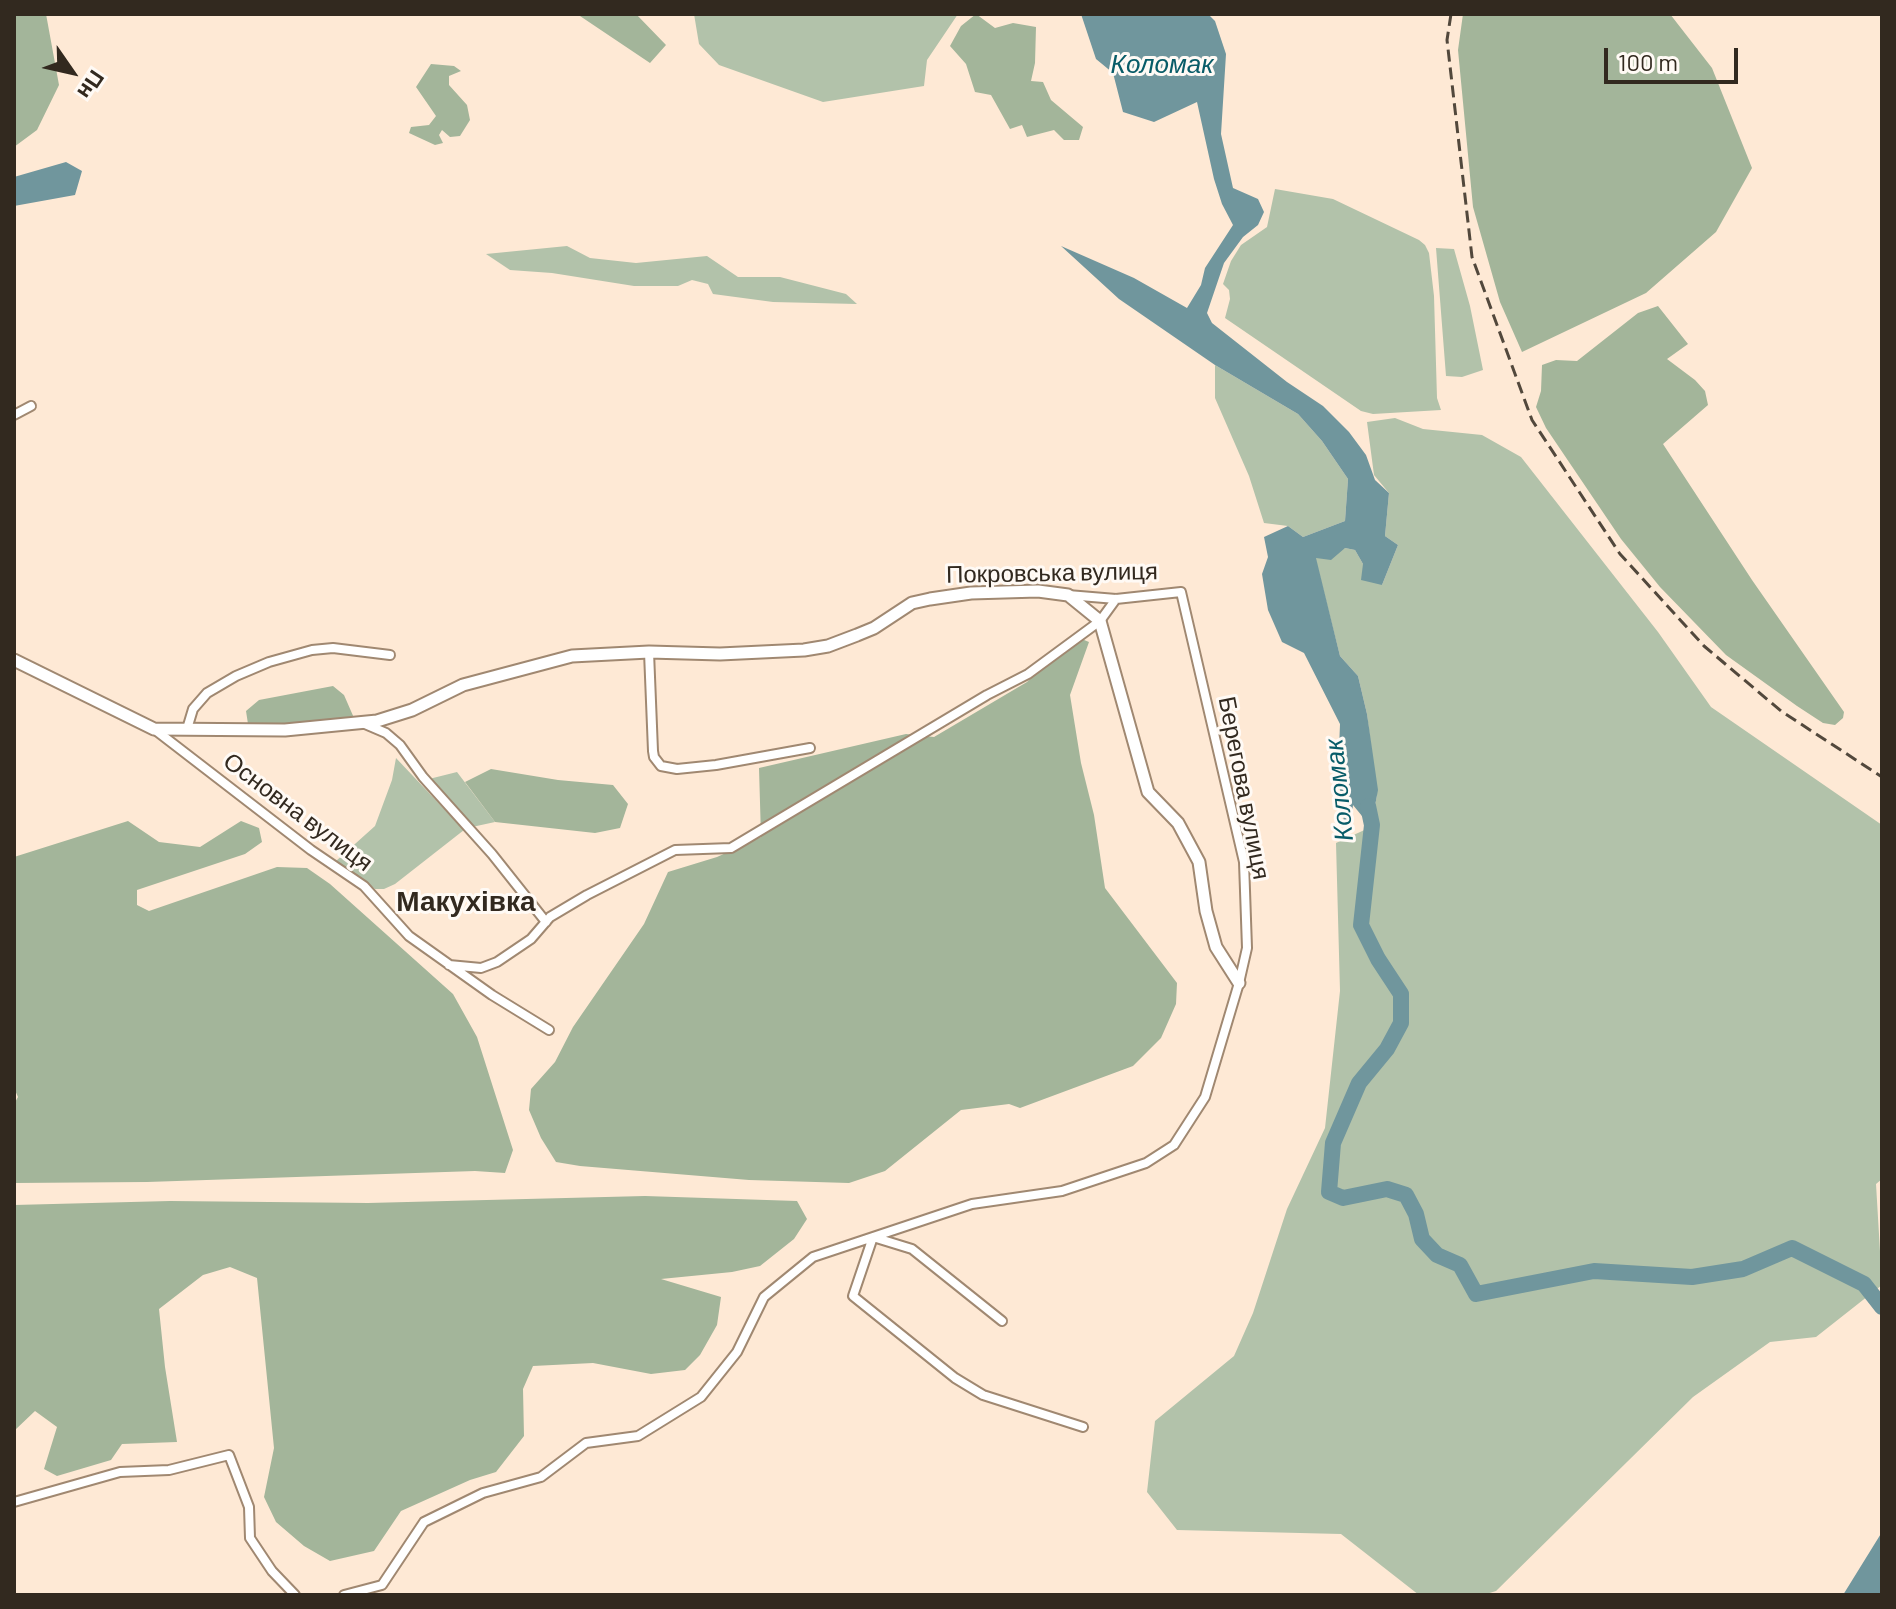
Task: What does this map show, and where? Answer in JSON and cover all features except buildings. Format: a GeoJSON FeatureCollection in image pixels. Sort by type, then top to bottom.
{"type":"FeatureCollection","features":[{"type":"Feature","properties":{"kind":"street"},"geometry":{"type":"LineString","coordinates":[[14,415],[31,406]]}},
{"type":"Feature","properties":{"kind":"street","name":"Покровська вулиця"},"geometry":{"type":"LineString","coordinates":[[154,729],[279,730],[365,724],[412,710],[463,685],[572,656],[649,652],[720,654],[816,648],[874,628],[912,603],[930,599],[1038,591],[1116,599],[1181,592]]}},
{"type":"Feature","properties":{"kind":"street","name":"Берегова вулиця"},"geometry":{"type":"LineString","coordinates":[[344,1595],[382,1585],[424,1522],[483,1493],[541,1477],[586,1443],[638,1436],[701,1397],[737,1352],[764,1297],[813,1257],[972,1204],[1062,1191],[1146,1163],[1174,1145],[1205,1097],[1247,948],[1244,862],[1181,592]]}},
{"type":"Feature","properties":{"kind":"street"},"geometry":{"type":"LineString","coordinates":[[1068,595],[1100,621],[1148,792],[1178,823],[1199,862],[1206,911],[1216,947],[1239,983]]}},
{"type":"Feature","properties":{"kind":"street"},"geometry":{"type":"LineString","coordinates":[[449,965],[481,968],[497,962],[531,939],[546,922],[587,895],[675,850],[731,848],[987,695],[1028,674],[1100,621],[1116,599]]}},
{"type":"Feature","properties":{"kind":"street"},"geometry":{"type":"LineString","coordinates":[[187,729],[193,709],[207,693],[269,662],[312,650],[333,648],[390,655]]}},
{"type":"Feature","properties":{"kind":"street"},"geometry":{"type":"LineString","coordinates":[[649,652],[653,751],[661,766],[677,769],[716,765],[810,748]]}},
{"type":"Feature","properties":{"kind":"street"},"geometry":{"type":"LineString","coordinates":[[14,660],[154,729]]}},
{"type":"Feature","properties":{"kind":"street"},"geometry":{"type":"LineString","coordinates":[[365,724],[386,733],[400,745],[423,777],[492,854],[546,922]]}},
{"type":"Feature","properties":{"kind":"street","name":"Основна вулиця"},"geometry":{"type":"LineString","coordinates":[[154,729],[311,850],[364,886],[409,936],[549,1030]]}},
{"type":"Feature","properties":{"kind":"street"},"geometry":{"type":"LineString","coordinates":[[1002,1321],[912,1249],[873,1237],[853,1296],[955,1378],[983,1395],[1083,1427]]}},
{"type":"Feature","properties":{"kind":"street"},"geometry":{"type":"LineString","coordinates":[[14,1502],[120,1472],[169,1470],[229,1455],[249,1507],[250,1538],[272,1571],[295,1595]]}},
{"type":"Feature","properties":{"kind":"green space"},"geometry":{"type":"Polygon","coordinates":[[[14,14],[46,14],[59,85],[37,130],[14,147],[14,14]]]}},
{"type":"Feature","properties":{"kind":"green space"},"geometry":{"type":"Polygon","coordinates":[[[577,14],[636,14],[666,45],[650,63],[577,14]]]}},
{"type":"Feature","properties":{"kind":"green space"},"geometry":{"type":"Polygon","coordinates":[[[694,14],[958,14],[927,60],[924,86],[823,102],[719,65],[699,44],[694,14]]]}},
{"type":"Feature","properties":{"kind":"green space"},"geometry":{"type":"Polygon","coordinates":[[[976,14],[995,28],[1013,23],[1036,27],[1031,81],[1043,82],[1051,100],[1083,127],[1079,140],[1064,140],[1054,130],[1027,137],[1022,125],[1010,129],[991,95],[975,92],[966,64],[950,46],[961,26],[976,14]]]}},
{"type":"Feature","properties":{"kind":"green space"},"geometry":{"type":"Polygon","coordinates":[[[1463,14],[1670,14],[1712,68],[1752,168],[1716,232],[1646,293],[1522,352],[1500,302],[1473,207],[1458,50],[1463,14]]]}},
{"type":"Feature","properties":{"kind":"green space"},"geometry":{"type":"Polygon","coordinates":[[[431,64],[454,66],[461,71],[449,76],[449,85],[467,105],[470,120],[460,136],[450,137],[442,130],[439,135],[443,143],[435,145],[409,133],[411,127],[429,125],[436,116],[416,87],[431,64]]]}},
{"type":"Feature","properties":{"kind":"green space"},"geometry":{"type":"Polygon","coordinates":[[[1275,189],[1333,199],[1425,245],[1429,253],[1434,296],[1437,398],[1441,410],[1373,414],[1361,411],[1225,318],[1230,299],[1229,290],[1223,284],[1231,261],[1241,245],[1267,227],[1275,189]]]}},
{"type":"Feature","properties":{"kind":"green space"},"geometry":{"type":"Polygon","coordinates":[[[567,246],[590,258],[636,263],[707,256],[738,277],[780,277],[846,294],[857,304],[773,302],[713,294],[708,284],[692,280],[678,286],[634,286],[510,270],[486,254],[567,246]]]}},
{"type":"Feature","properties":{"kind":"green space"},"geometry":{"type":"Polygon","coordinates":[[[1436,248],[1454,249],[1483,370],[1462,377],[1446,376],[1436,248]]]}},
{"type":"Feature","properties":{"kind":"green space"},"geometry":{"type":"Polygon","coordinates":[[[1658,306],[1688,344],[1667,359],[1705,391],[1708,405],[1663,444],[1844,712],[1843,718],[1835,725],[1823,723],[1726,655],[1660,587],[1621,539],[1546,428],[1536,407],[1541,391],[1542,365],[1556,360],[1577,361],[1638,313],[1658,306]]]}},
{"type":"Feature","properties":{"kind":"green space"},"geometry":{"type":"Polygon","coordinates":[[[1215,365],[1298,414],[1322,441],[1348,479],[1345,521],[1303,537],[1288,526],[1264,523],[1249,476],[1215,398],[1215,365]]]}},
{"type":"Feature","properties":{"kind":"green space"},"geometry":{"type":"Polygon","coordinates":[[[1395,418],[1423,429],[1482,435],[1521,457],[1658,632],[1711,707],[1882,825],[1882,1179],[1876,1184],[1882,1285],[1816,1337],[1770,1342],[1693,1397],[1496,1591],[1483,1595],[1419,1595],[1341,1534],[1177,1530],[1147,1492],[1155,1421],[1234,1356],[1253,1313],[1287,1209],[1325,1128],[1340,991],[1336,843],[1371,827],[1377,795],[1367,714],[1358,676],[1340,656],[1315,557],[1345,548],[1355,550],[1382,585],[1398,545],[1385,536],[1389,493],[1374,475],[1367,422],[1395,418]]]}},
{"type":"Feature","properties":{"kind":"green space"},"geometry":{"type":"Polygon","coordinates":[[[1072,635],[1089,642],[1070,695],[1105,888],[1177,983],[1176,1004],[1161,1038],[1133,1066],[1020,1108],[1009,1104],[961,1110],[885,1171],[849,1183],[749,1180],[556,1162],[529,1110],[531,1089],[555,1062],[573,1027],[644,924],[668,872],[717,857],[761,837],[759,768],[906,734],[934,737],[1027,682],[1072,635]]]}},
{"type":"Feature","properties":{"kind":"green space"},"geometry":{"type":"Polygon","coordinates":[[[333,686],[344,695],[354,718],[303,724],[248,724],[246,711],[259,700],[333,686]]]}},
{"type":"Feature","properties":{"kind":"green space"},"geometry":{"type":"Polygon","coordinates":[[[396,758],[464,830],[395,884],[375,889],[336,861],[375,826],[392,780],[396,758]]]}},
{"type":"Feature","properties":{"kind":"green space"},"geometry":{"type":"Polygon","coordinates":[[[491,769],[613,785],[628,804],[620,828],[595,833],[495,822],[465,782],[491,769]]]}},
{"type":"Feature","properties":{"kind":"green space"},"geometry":{"type":"Polygon","coordinates":[[[457,772],[495,822],[472,827],[429,779],[457,772]]]}},
{"type":"Feature","properties":{"kind":"green space"},"geometry":{"type":"Polygon","coordinates":[[[128,821],[159,842],[200,847],[241,821],[259,828],[262,842],[245,854],[137,890],[137,905],[149,911],[277,867],[307,868],[330,884],[453,994],[477,1037],[513,1150],[505,1173],[475,1171],[147,1182],[14,1183],[14,1104],[18,1097],[14,1088],[14,857],[128,821]]]}},
{"type":"Feature","properties":{"kind":"green space"},"geometry":{"type":"Polygon","coordinates":[[[645,1196],[797,1201],[807,1219],[794,1239],[760,1266],[661,1279],[721,1297],[717,1325],[700,1355],[685,1370],[651,1374],[593,1363],[533,1366],[523,1389],[524,1436],[496,1472],[470,1480],[401,1511],[374,1551],[330,1561],[304,1546],[276,1522],[264,1497],[274,1448],[257,1278],[230,1267],[203,1275],[159,1309],[177,1442],[122,1444],[111,1460],[57,1476],[44,1469],[57,1427],[35,1411],[14,1431],[14,1205],[170,1201],[368,1203],[645,1196]]]}},
{"type":"Feature","properties":{"kind":"water","name":"Коломак"},"geometry":{"type":"Polygon","coordinates":[[[1081,14],[1208,14],[1215,21],[1226,54],[1221,134],[1233,188],[1258,199],[1264,212],[1258,225],[1243,237],[1224,263],[1207,313],[1212,323],[1323,406],[1349,432],[1366,455],[1375,480],[1389,493],[1385,536],[1398,545],[1382,585],[1361,580],[1363,564],[1355,550],[1345,548],[1331,560],[1316,558],[1340,656],[1358,676],[1367,714],[1378,790],[1371,827],[1353,805],[1350,829],[1344,823],[1338,774],[1340,724],[1304,653],[1282,642],[1268,610],[1262,574],[1268,557],[1264,537],[1288,526],[1303,537],[1345,521],[1348,479],[1322,441],[1298,414],[1215,365],[1119,299],[1061,246],[1134,278],[1187,308],[1201,285],[1205,268],[1233,225],[1214,179],[1197,102],[1154,122],[1123,112],[1113,73],[1096,59],[1081,14]]]}},
{"type":"Feature","properties":{"kind":"water"},"geometry":{"type":"Polygon","coordinates":[[[66,162],[82,171],[75,195],[14,206],[14,177],[66,162]]]}},
{"type":"Feature","properties":{"kind":"water"},"geometry":{"type":"Polygon","coordinates":[[[1882,1532],[1882,1595],[1843,1595],[1882,1532]]]}},
{"type":"Feature","properties":{"kind":"waterway","name":"Коломак"},"geometry":{"type":"LineString","coordinates":[[1368,806],[1372,825],[1361,925],[1401,994],[1401,1023],[1387,1049],[1359,1083],[1333,1143],[1329,1192],[1343,1198],[1387,1189],[1406,1195],[1416,1214],[1422,1239],[1437,1255],[1460,1265],[1476,1294],[1594,1271],[1692,1277],[1743,1269],[1792,1248],[1864,1284],[1882,1307]]}},
{"type":"Feature","properties":{"kind":"railway"},"geometry":{"type":"LineString","coordinates":[[1451,14],[1447,40],[1472,257],[1532,420],[1620,554],[1704,646],[1781,711],[1882,777]]}},
{"type":"Feature","properties":{"kind":"district","name":"Макухівка"},"geometry":{"type":"Point","coordinates":[466,902]}}]}
